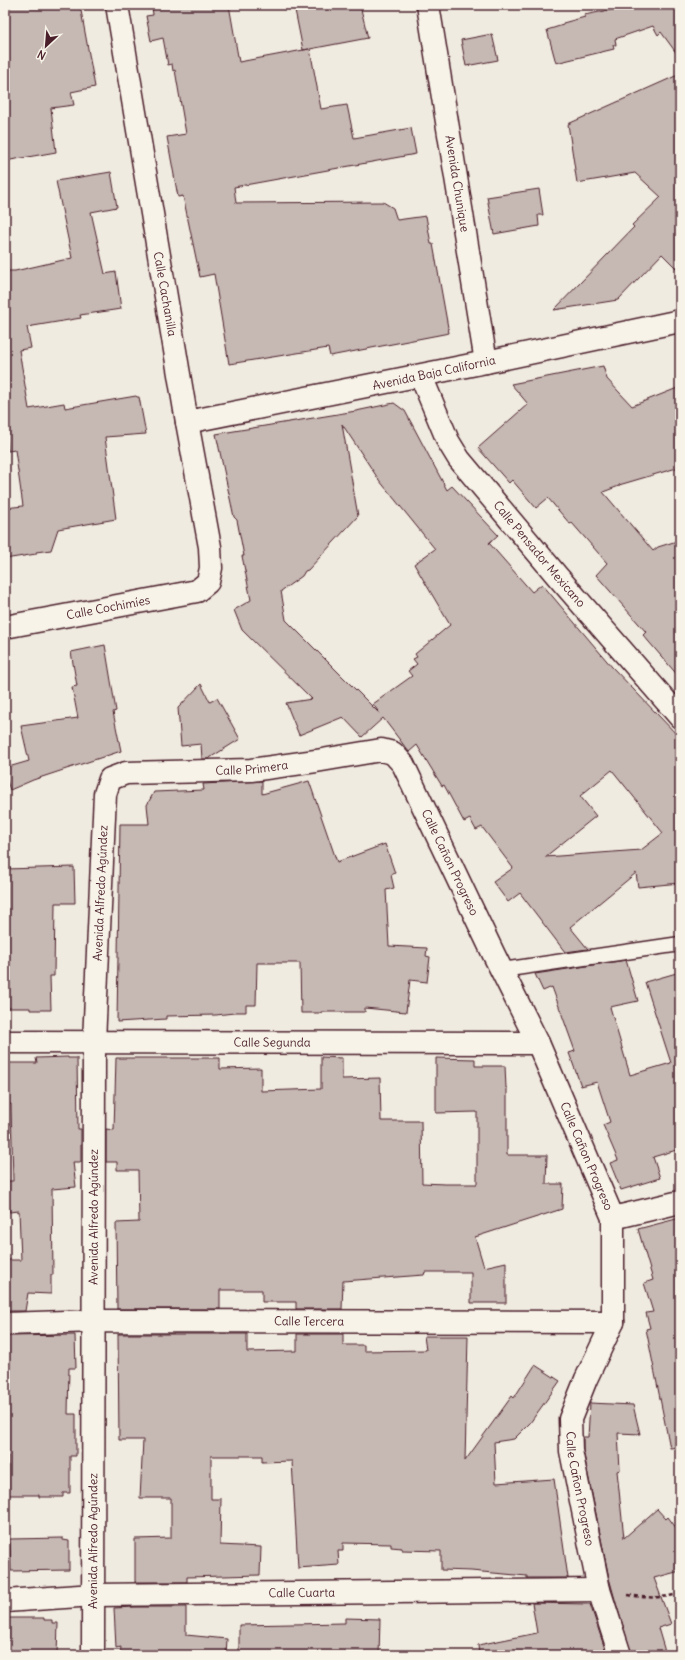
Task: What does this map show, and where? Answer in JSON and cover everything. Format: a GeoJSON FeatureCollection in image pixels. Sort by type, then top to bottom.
{"type":"FeatureCollection","features":[{"type":"Feature","properties":{"kind":"street","name":"Calle Cachanilla"},"geometry":{"type":"LineString","coordinates":[[117,5],[186,422],[210,547],[211,568],[208,582]]}},
{"type":"Feature","properties":{"kind":"street","name":"Avenida Chunique"},"geometry":{"type":"LineString","coordinates":[[428,5],[486,362]]}},
{"type":"Feature","properties":{"kind":"street","name":"Avenida Baja California"},"geometry":{"type":"LineString","coordinates":[[186,422],[421,376],[680,321]]}},
{"type":"Feature","properties":{"kind":"street","name":"Calle Pensador Mexicano"},"geometry":{"type":"LineString","coordinates":[[421,376],[448,441],[459,459],[680,717]]}},
{"type":"Feature","properties":{"kind":"street","name":"Calle Cochimíes"},"geometry":{"type":"LineString","coordinates":[[5,627],[197,591],[208,582]]}},
{"type":"Feature","properties":{"kind":"street","name":"Calle Primera"},"geometry":{"type":"LineString","coordinates":[[110,779],[126,773],[251,770],[381,750],[393,753]]}},
{"type":"Feature","properties":{"kind":"street","name":"Calle Cañon Progreso"},"geometry":{"type":"LineString","coordinates":[[393,753],[403,764],[538,1043],[613,1218],[613,1322],[586,1379],[570,1419],[571,1451],[599,1590],[620,1655]]}},
{"type":"Feature","properties":{"kind":"street","name":"Avenida Alfredo Agúndez"},"geometry":{"type":"LineString","coordinates":[[93,1655],[95,1321],[94,1042],[105,794],[110,779]]}},
{"type":"Feature","properties":{"kind":"street","name":"Calle Segunda"},"geometry":{"type":"LineString","coordinates":[[5,1042],[538,1043]]}},
{"type":"Feature","properties":{"kind":"street"},"geometry":{"type":"LineString","coordinates":[[613,1218],[680,1202]]}},
{"type":"Feature","properties":{"kind":"street","name":"Calle Tercera"},"geometry":{"type":"LineString","coordinates":[[5,1324],[95,1321],[613,1322]]}},
{"type":"Feature","properties":{"kind":"street","name":"Calle Cuarta"},"geometry":{"type":"LineString","coordinates":[[5,1601],[94,1595],[599,1590]]}},
{"type":"Feature","properties":{"kind":"lane"},"geometry":{"type":"LineString","coordinates":[[502,970],[680,944]]}},
{"type":"Feature","properties":{"kind":"path"},"geometry":{"type":"LineString","coordinates":[[599,1590],[640,1597],[668,1597],[680,1593]]}},
{"type":"Feature","properties":{"kind":"building"},"geometry":{"type":"Polygon","coordinates":[[[5,5],[80,5],[95,87],[71,92],[74,105],[51,108],[56,152],[5,161],[5,5]]]}},
{"type":"Feature","properties":{"kind":"building"},"geometry":{"type":"Polygon","coordinates":[[[152,5],[229,5],[239,62],[309,49],[303,50],[294,5],[360,5],[368,38],[310,49],[321,109],[347,105],[354,138],[411,128],[416,154],[234,187],[236,203],[383,202],[393,208],[397,220],[426,216],[431,244],[433,244],[449,333],[330,356],[328,348],[229,364],[214,274],[200,277],[183,196],[178,197],[167,137],[186,134],[175,70],[173,71],[172,64],[168,65],[163,38],[151,41],[146,16],[153,15],[152,5]]]}},
{"type":"Feature","properties":{"kind":"building"},"geometry":{"type":"Polygon","coordinates":[[[636,5],[680,5],[680,58],[661,32],[658,35],[653,26],[615,39],[616,45],[613,45],[614,49],[556,63],[547,30],[563,25],[563,23],[585,17],[584,15],[636,5]]]}},
{"type":"Feature","properties":{"kind":"building"},"geometry":{"type":"Polygon","coordinates":[[[492,34],[498,60],[466,66],[461,40],[492,34]]]}},
{"type":"Feature","properties":{"kind":"building"},"geometry":{"type":"Polygon","coordinates":[[[680,74],[680,272],[662,254],[618,300],[554,310],[634,227],[632,225],[661,197],[635,173],[577,183],[568,124],[680,74]]]}},
{"type":"Feature","properties":{"kind":"building"},"geometry":{"type":"Polygon","coordinates":[[[111,172],[117,207],[91,212],[105,274],[116,272],[121,309],[80,315],[81,318],[27,327],[31,348],[19,350],[29,409],[64,403],[65,408],[136,396],[139,397],[146,434],[105,437],[116,519],[58,529],[51,550],[5,559],[5,508],[23,506],[15,450],[8,451],[5,429],[5,271],[15,271],[72,258],[56,181],[111,172]]]}},
{"type":"Feature","properties":{"kind":"building"},"geometry":{"type":"Polygon","coordinates":[[[539,189],[543,215],[538,215],[539,226],[494,234],[487,197],[539,189]]]}},
{"type":"Feature","properties":{"kind":"building"},"geometry":{"type":"Polygon","coordinates":[[[603,366],[607,379],[632,406],[680,387],[680,467],[619,485],[603,492],[653,551],[658,547],[680,540],[680,678],[643,635],[646,632],[596,575],[607,563],[572,523],[570,524],[548,498],[536,508],[512,480],[509,483],[478,448],[528,404],[511,384],[603,366]]]}},
{"type":"Feature","properties":{"kind":"building"},"geometry":{"type":"Polygon","coordinates":[[[394,403],[405,411],[447,490],[452,486],[498,535],[489,543],[532,592],[542,584],[612,667],[680,738],[680,883],[638,887],[636,873],[570,927],[588,949],[565,952],[520,893],[508,902],[493,882],[513,868],[482,827],[476,830],[470,819],[464,822],[444,785],[442,786],[417,745],[409,752],[383,718],[362,737],[343,717],[299,735],[286,703],[312,699],[242,630],[234,610],[251,600],[242,556],[244,556],[237,520],[234,517],[216,434],[356,411],[394,403]],[[342,424],[358,516],[308,570],[305,571],[302,576],[281,591],[286,620],[380,714],[373,704],[412,676],[408,671],[417,664],[413,659],[417,657],[415,654],[450,625],[414,564],[435,549],[379,480],[342,424]],[[612,770],[580,796],[596,816],[545,857],[641,850],[663,833],[612,770]]]}},
{"type":"Feature","properties":{"kind":"building"},"geometry":{"type":"Polygon","coordinates":[[[105,645],[116,711],[113,712],[121,751],[33,780],[10,790],[5,775],[5,768],[29,761],[21,726],[78,718],[72,687],[77,686],[71,652],[105,645]]]}},
{"type":"Feature","properties":{"kind":"building"},"geometry":{"type":"Polygon","coordinates":[[[201,684],[210,702],[217,698],[240,739],[208,759],[202,759],[201,744],[181,746],[178,708],[201,684]]]}},
{"type":"Feature","properties":{"kind":"building"},"geometry":{"type":"Polygon","coordinates":[[[262,781],[262,794],[309,781],[337,862],[385,844],[395,873],[391,875],[394,888],[386,890],[389,946],[427,948],[426,956],[430,957],[427,982],[410,980],[406,1012],[365,1008],[365,1012],[301,1013],[300,963],[257,963],[256,1005],[246,1005],[246,1012],[216,1015],[166,1016],[166,1019],[117,1022],[120,824],[149,824],[147,805],[154,792],[204,790],[203,784],[262,781]]]}},
{"type":"Feature","properties":{"kind":"building"},"geometry":{"type":"Polygon","coordinates":[[[74,867],[75,903],[55,903],[54,976],[50,976],[51,1010],[5,1008],[5,869],[74,867]]]}},
{"type":"Feature","properties":{"kind":"building"},"geometry":{"type":"Polygon","coordinates":[[[626,960],[638,1001],[610,1007],[630,1075],[671,1063],[645,982],[680,972],[680,1149],[653,1157],[660,1178],[621,1190],[610,1163],[618,1160],[603,1125],[610,1122],[597,1082],[581,1086],[569,1053],[575,1051],[552,987],[543,991],[535,974],[626,960]]]}},
{"type":"Feature","properties":{"kind":"building"},"geometry":{"type":"Polygon","coordinates":[[[321,1057],[342,1058],[342,1079],[380,1078],[381,1121],[421,1121],[422,1183],[477,1184],[477,1112],[436,1113],[436,1058],[475,1059],[475,1066],[505,1066],[507,1088],[507,1155],[547,1155],[546,1184],[563,1184],[562,1209],[475,1237],[484,1267],[506,1262],[506,1303],[471,1303],[471,1272],[425,1272],[424,1275],[343,1281],[342,1309],[296,1309],[296,1302],[262,1302],[262,1290],[220,1290],[220,1309],[117,1309],[116,1223],[139,1222],[138,1170],[117,1170],[117,1162],[106,1162],[106,1129],[114,1130],[116,1058],[220,1058],[220,1069],[261,1068],[261,1091],[321,1089],[321,1057]]]}},
{"type":"Feature","properties":{"kind":"building"},"geometry":{"type":"Polygon","coordinates":[[[36,1058],[77,1058],[78,1129],[81,1129],[81,1162],[73,1162],[76,1187],[52,1189],[53,1275],[51,1275],[51,1294],[28,1293],[25,1311],[5,1311],[5,1260],[21,1260],[19,1211],[9,1212],[8,1181],[13,1181],[11,1104],[5,1104],[5,1063],[37,1063],[36,1058]]]}},
{"type":"Feature","properties":{"kind":"building"},"geometry":{"type":"Polygon","coordinates":[[[680,1218],[680,1447],[670,1448],[646,1329],[650,1328],[646,1313],[653,1312],[644,1283],[653,1280],[638,1229],[680,1218]]]}},
{"type":"Feature","properties":{"kind":"building"},"geometry":{"type":"Polygon","coordinates":[[[118,1334],[247,1334],[247,1352],[297,1351],[297,1334],[343,1334],[343,1345],[364,1345],[364,1351],[426,1350],[424,1336],[468,1336],[465,1461],[512,1396],[514,1398],[535,1365],[560,1381],[530,1423],[514,1439],[494,1442],[496,1483],[554,1479],[568,1578],[527,1578],[527,1576],[441,1570],[441,1551],[402,1550],[402,1548],[391,1547],[391,1544],[343,1543],[343,1551],[338,1551],[339,1565],[298,1568],[292,1461],[262,1462],[262,1456],[211,1456],[211,1499],[221,1499],[220,1545],[261,1547],[260,1575],[187,1577],[187,1582],[135,1582],[135,1539],[171,1538],[171,1498],[140,1498],[143,1440],[119,1440],[118,1334]]]}},
{"type":"Feature","properties":{"kind":"building"},"geometry":{"type":"Polygon","coordinates":[[[75,1335],[76,1368],[69,1368],[68,1414],[76,1414],[76,1456],[70,1456],[70,1493],[63,1493],[63,1497],[8,1495],[8,1456],[5,1456],[5,1336],[75,1335]]]}},
{"type":"Feature","properties":{"kind":"building"},"geometry":{"type":"Polygon","coordinates":[[[590,1403],[633,1405],[640,1434],[618,1433],[620,1470],[617,1471],[624,1538],[657,1509],[666,1519],[668,1517],[680,1533],[680,1571],[654,1578],[671,1624],[658,1628],[666,1655],[632,1655],[616,1603],[609,1578],[583,1450],[583,1437],[588,1437],[590,1403]]]}},
{"type":"Feature","properties":{"kind":"building"},"geometry":{"type":"Polygon","coordinates":[[[63,1538],[63,1540],[69,1541],[69,1570],[11,1571],[10,1539],[63,1538]]]}},
{"type":"Feature","properties":{"kind":"building"},"geometry":{"type":"Polygon","coordinates":[[[532,1603],[590,1604],[607,1655],[479,1655],[478,1645],[537,1633],[532,1603]]]}},
{"type":"Feature","properties":{"kind":"building"},"geometry":{"type":"Polygon","coordinates":[[[186,1607],[186,1635],[227,1639],[226,1655],[120,1655],[121,1647],[116,1648],[114,1608],[186,1607]]]}},
{"type":"Feature","properties":{"kind":"building"},"geometry":{"type":"Polygon","coordinates":[[[5,1618],[44,1618],[44,1620],[52,1620],[52,1623],[58,1623],[57,1655],[5,1655],[5,1618]]]}},
{"type":"Feature","properties":{"kind":"building"},"geometry":{"type":"Polygon","coordinates":[[[345,1618],[380,1619],[379,1655],[239,1655],[239,1625],[345,1623],[345,1618]]]}}]}
